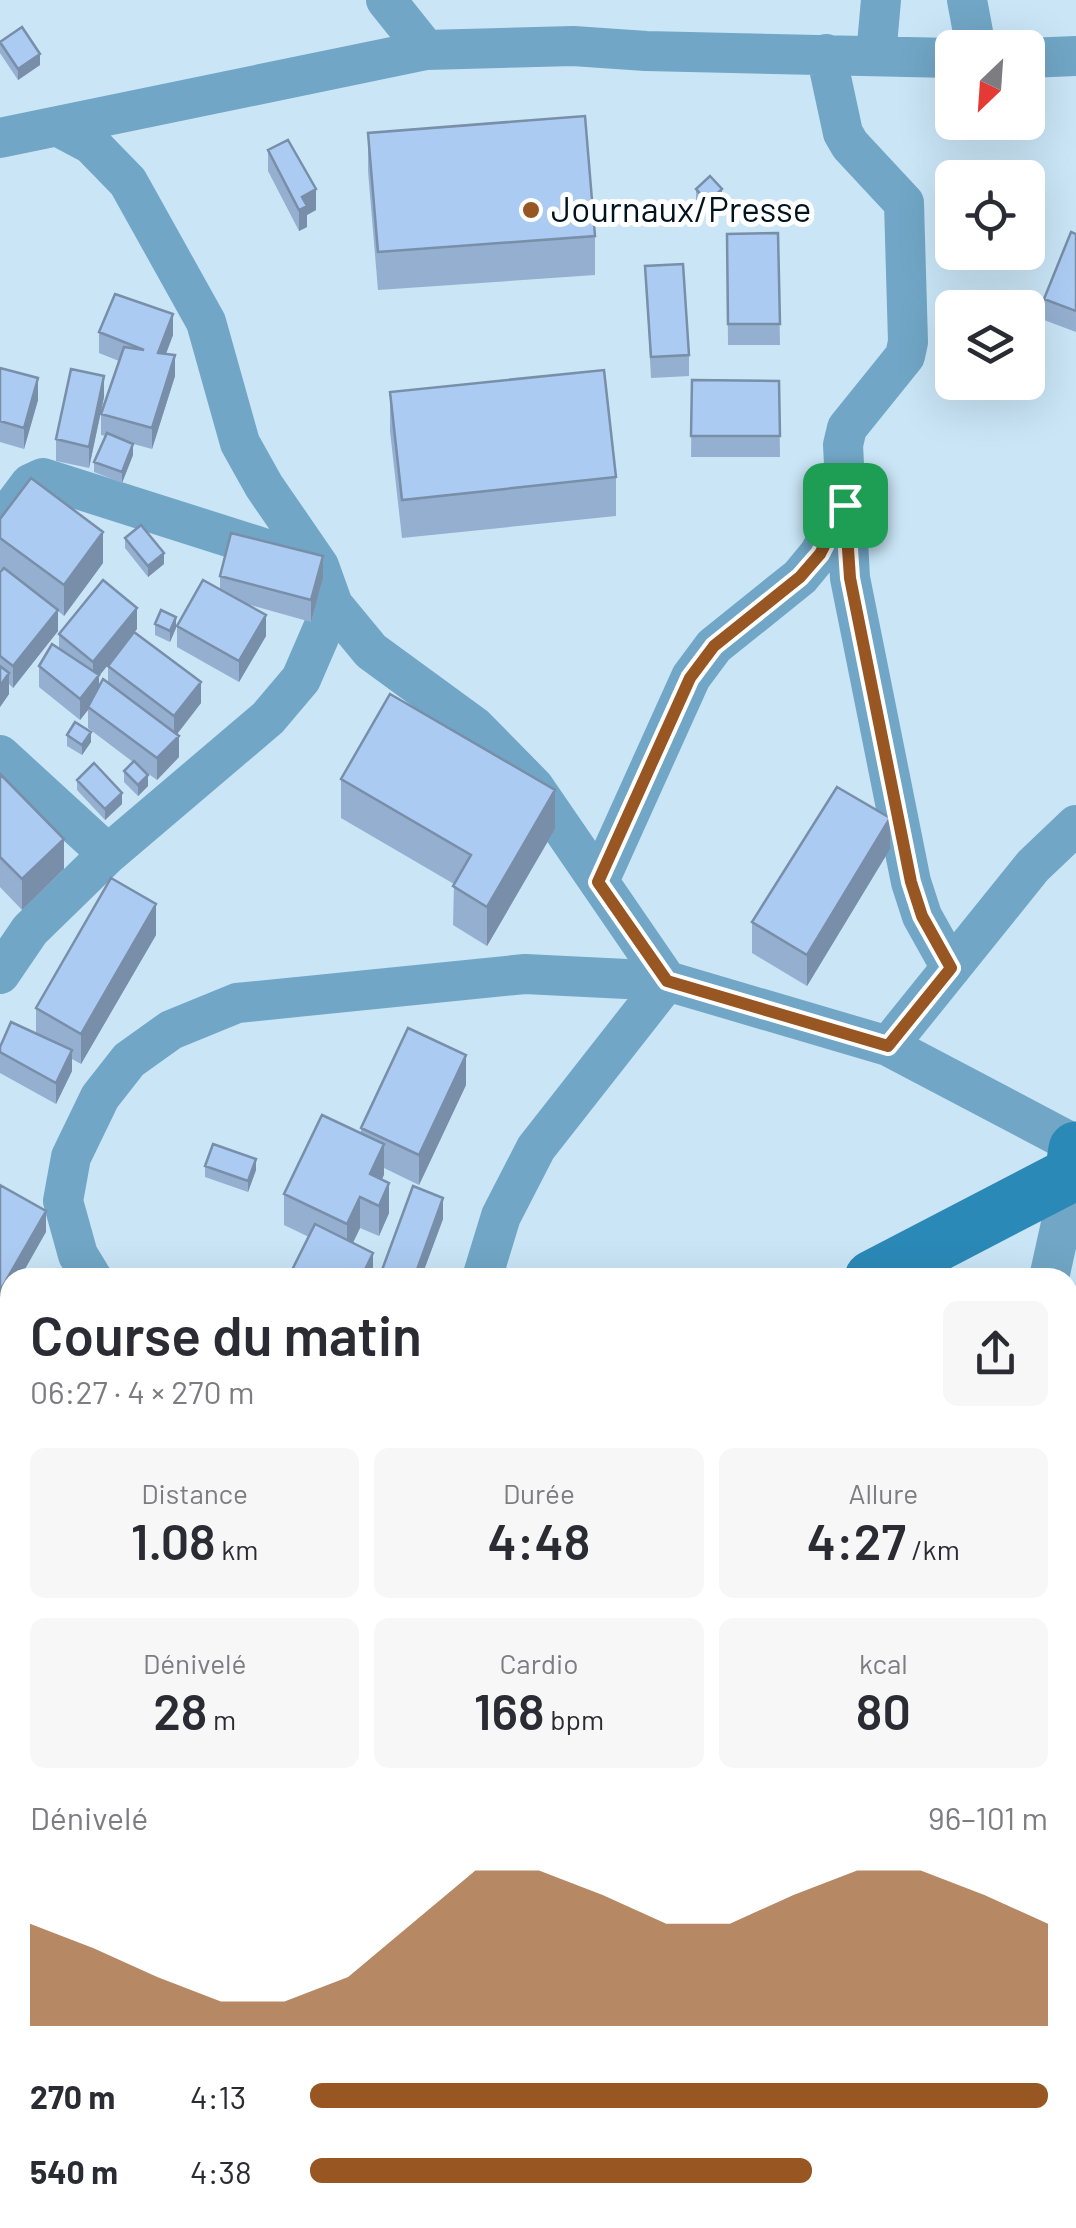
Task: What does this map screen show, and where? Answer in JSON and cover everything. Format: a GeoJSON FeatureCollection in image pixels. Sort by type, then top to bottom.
{"type":"FeatureCollection","features":[{"type":"Feature","properties":{"kind":"street"},"geometry":{"type":"LineString","coordinates":[[386,0],[426,50]]}},
{"type":"Feature","properties":{"kind":"street"},"geometry":{"type":"LineString","coordinates":[[876,56],[881,0]]}},
{"type":"Feature","properties":{"kind":"street"},"geometry":{"type":"LineString","coordinates":[[967,0],[973,30]]}},
{"type":"Feature","properties":{"kind":"street"},"geometry":{"type":"LineString","coordinates":[[0,138],[426,50],[573,46],[935,58]]}},
{"type":"Feature","properties":{"kind":"street"},"geometry":{"type":"LineString","coordinates":[[826,54],[843,133],[904,203],[906,356],[847,428],[843,446],[845,505],[850,578],[911,882],[922,916],[951,968]]}},
{"type":"Feature","properties":{"kind":"street"},"geometry":{"type":"LineString","coordinates":[[1045,57],[1076,56]]}},
{"type":"Feature","properties":{"kind":"street"},"geometry":{"type":"LineString","coordinates":[[59,128],[92,144],[128,182],[206,322],[240,443],[264,486],[319,566],[333,605],[371,651],[487,739],[534,787],[667,981]]}},
{"type":"Feature","properties":{"kind":"street"},"geometry":{"type":"LineString","coordinates":[[0,524],[30,484],[44,478],[319,566]]}},
{"type":"Feature","properties":{"kind":"street"},"geometry":{"type":"LineString","coordinates":[[598,882],[690,678],[714,646],[800,577],[820,554],[845,505]]}},
{"type":"Feature","properties":{"kind":"street"},"geometry":{"type":"LineString","coordinates":[[0,974],[30,930],[108,854],[268,718],[300,679],[333,605]]}},
{"type":"Feature","properties":{"kind":"street"},"geometry":{"type":"LineString","coordinates":[[300,679],[371,651]]}},
{"type":"Feature","properties":{"kind":"street"},"geometry":{"type":"LineString","coordinates":[[0,755],[108,854]]}},
{"type":"Feature","properties":{"kind":"street"},"geometry":{"type":"LineString","coordinates":[[888,1046],[1033,866],[1076,825]]}},
{"type":"Feature","properties":{"kind":"street"},"geometry":{"type":"LineString","coordinates":[[86,1268],[78,1256],[63,1202],[71,1157],[100,1096],[128,1060],[172,1030],[237,1003],[506,976],[667,981],[888,1046],[1075,1160]]}},
{"type":"Feature","properties":{"kind":"street"},"geometry":{"type":"LineString","coordinates":[[485,1268],[501,1216],[536,1148],[667,981]]}},
{"type":"Feature","properties":{"kind":"street"},"geometry":{"type":"LineString","coordinates":[[889,1268],[1075,1160]]}},
{"type":"Feature","properties":{"kind":"street"},"geometry":{"type":"LineString","coordinates":[[1051,1268],[1075,1160]]}},
{"type":"Feature","properties":{"kind":"building"},"geometry":{"type":"Polygon","coordinates":[[[22,27],[40,54],[18,69],[0,42],[22,27]]]}},
{"type":"Feature","properties":{"kind":"building"},"geometry":{"type":"Polygon","coordinates":[[[585,116],[595,236],[378,252],[368,133],[585,116]]]}},
{"type":"Feature","properties":{"kind":"building"},"geometry":{"type":"Polygon","coordinates":[[[288,140],[316,189],[302,197],[307,206],[299,210],[268,150],[288,140]]]}},
{"type":"Feature","properties":{"kind":"building"},"geometry":{"type":"Polygon","coordinates":[[[710,176],[722,189],[708,202],[696,189],[710,176]]]}},
{"type":"Feature","properties":{"kind":"building"},"geometry":{"type":"Polygon","coordinates":[[[1071,232],[1076,234],[1076,311],[1045,297],[1071,232]]]}},
{"type":"Feature","properties":{"kind":"building"},"geometry":{"type":"Polygon","coordinates":[[[778,233],[780,324],[728,324],[727,234],[778,233]]]}},
{"type":"Feature","properties":{"kind":"building"},"geometry":{"type":"Polygon","coordinates":[[[683,264],[689,355],[651,357],[645,266],[683,264]]]}},
{"type":"Feature","properties":{"kind":"building"},"geometry":{"type":"Polygon","coordinates":[[[115,294],[173,314],[158,353],[175,355],[152,428],[101,414],[124,347],[144,350],[99,332],[115,294]]]}},
{"type":"Feature","properties":{"kind":"building"},"geometry":{"type":"Polygon","coordinates":[[[0,368],[38,378],[24,428],[0,421],[0,368]]]}},
{"type":"Feature","properties":{"kind":"building"},"geometry":{"type":"Polygon","coordinates":[[[71,369],[104,376],[89,447],[56,439],[71,369]]]}},
{"type":"Feature","properties":{"kind":"building"},"geometry":{"type":"Polygon","coordinates":[[[604,370],[616,477],[402,500],[390,392],[604,370]]]}},
{"type":"Feature","properties":{"kind":"building"},"geometry":{"type":"Polygon","coordinates":[[[692,380],[779,381],[780,436],[691,436],[692,380]]]}},
{"type":"Feature","properties":{"kind":"building"},"geometry":{"type":"Polygon","coordinates":[[[107,433],[133,444],[122,472],[94,462],[107,433]]]}},
{"type":"Feature","properties":{"kind":"building"},"geometry":{"type":"Polygon","coordinates":[[[31,478],[103,532],[64,585],[0,538],[0,519],[31,478]]]}},
{"type":"Feature","properties":{"kind":"building"},"geometry":{"type":"Polygon","coordinates":[[[141,525],[164,553],[148,566],[125,538],[141,525]]]}},
{"type":"Feature","properties":{"kind":"building"},"geometry":{"type":"Polygon","coordinates":[[[231,533],[323,556],[311,600],[220,576],[231,533]]]}},
{"type":"Feature","properties":{"kind":"building"},"geometry":{"type":"Polygon","coordinates":[[[4,568],[58,610],[13,666],[0,656],[0,572],[4,568]]]}},
{"type":"Feature","properties":{"kind":"building"},"geometry":{"type":"Polygon","coordinates":[[[103,580],[137,608],[93,662],[59,634],[103,580]]]}},
{"type":"Feature","properties":{"kind":"building"},"geometry":{"type":"Polygon","coordinates":[[[203,580],[266,615],[239,661],[177,626],[203,580]]]}},
{"type":"Feature","properties":{"kind":"building"},"geometry":{"type":"Polygon","coordinates":[[[161,610],[176,617],[170,631],[155,624],[161,610]]]}},
{"type":"Feature","properties":{"kind":"building"},"geometry":{"type":"Polygon","coordinates":[[[134,632],[201,682],[174,716],[108,666],[134,632]]]}},
{"type":"Feature","properties":{"kind":"building"},"geometry":{"type":"Polygon","coordinates":[[[52,644],[99,675],[80,699],[39,666],[52,644]]]}},
{"type":"Feature","properties":{"kind":"building"},"geometry":{"type":"Polygon","coordinates":[[[0,666],[9,673],[0,686],[0,666]]]}},
{"type":"Feature","properties":{"kind":"building"},"geometry":{"type":"Polygon","coordinates":[[[103,679],[179,736],[157,758],[88,707],[103,679]]]}},
{"type":"Feature","properties":{"kind":"building"},"geometry":{"type":"Polygon","coordinates":[[[390,694],[555,790],[487,907],[453,886],[471,855],[341,779],[390,694]]]}},
{"type":"Feature","properties":{"kind":"building"},"geometry":{"type":"Polygon","coordinates":[[[75,722],[91,732],[82,745],[67,735],[75,722]]]}},
{"type":"Feature","properties":{"kind":"building"},"geometry":{"type":"Polygon","coordinates":[[[134,761],[148,775],[138,785],[124,771],[134,761]]]}},
{"type":"Feature","properties":{"kind":"building"},"geometry":{"type":"Polygon","coordinates":[[[94,763],[122,793],[105,809],[77,780],[94,763]]]}},
{"type":"Feature","properties":{"kind":"building"},"geometry":{"type":"Polygon","coordinates":[[[0,774],[64,839],[22,879],[0,857],[0,774]]]}},
{"type":"Feature","properties":{"kind":"building"},"geometry":{"type":"Polygon","coordinates":[[[837,787],[890,818],[807,955],[752,922],[837,787]]]}},
{"type":"Feature","properties":{"kind":"building"},"geometry":{"type":"Polygon","coordinates":[[[111,878],[156,904],[81,1034],[36,1008],[111,878]]]}},
{"type":"Feature","properties":{"kind":"building"},"geometry":{"type":"Polygon","coordinates":[[[11,1022],[72,1050],[56,1083],[0,1052],[11,1022]]]}},
{"type":"Feature","properties":{"kind":"building"},"geometry":{"type":"Polygon","coordinates":[[[408,1028],[466,1055],[419,1155],[361,1128],[408,1028]]]}},
{"type":"Feature","properties":{"kind":"building"},"geometry":{"type":"Polygon","coordinates":[[[322,1115],[384,1144],[370,1174],[389,1183],[379,1206],[360,1197],[347,1224],[284,1194],[322,1115]]]}},
{"type":"Feature","properties":{"kind":"building"},"geometry":{"type":"Polygon","coordinates":[[[213,1144],[256,1159],[248,1181],[205,1166],[213,1144]]]}},
{"type":"Feature","properties":{"kind":"building"},"geometry":{"type":"Polygon","coordinates":[[[0,1185],[46,1211],[13,1268],[0,1268],[0,1185]]]}},
{"type":"Feature","properties":{"kind":"building"},"geometry":{"type":"Polygon","coordinates":[[[413,1186],[443,1198],[418,1268],[383,1268],[413,1186]]]}},
{"type":"Feature","properties":{"kind":"building"},"geometry":{"type":"Polygon","coordinates":[[[315,1224],[373,1253],[366,1268],[293,1268],[315,1224]]]}},
{"type":"Feature","properties":{"kind":"place","name":"Journaux/Presse"},"geometry":{"type":"Point","coordinates":[531,210]}},
{"type":"Feature","properties":{"kind":"route"},"geometry":{"type":"LineString","coordinates":[[845,505],[850,578],[911,882],[922,916],[951,968],[888,1046],[667,981],[598,882],[690,678],[714,646],[800,577],[820,554],[845,505]]}}]}
